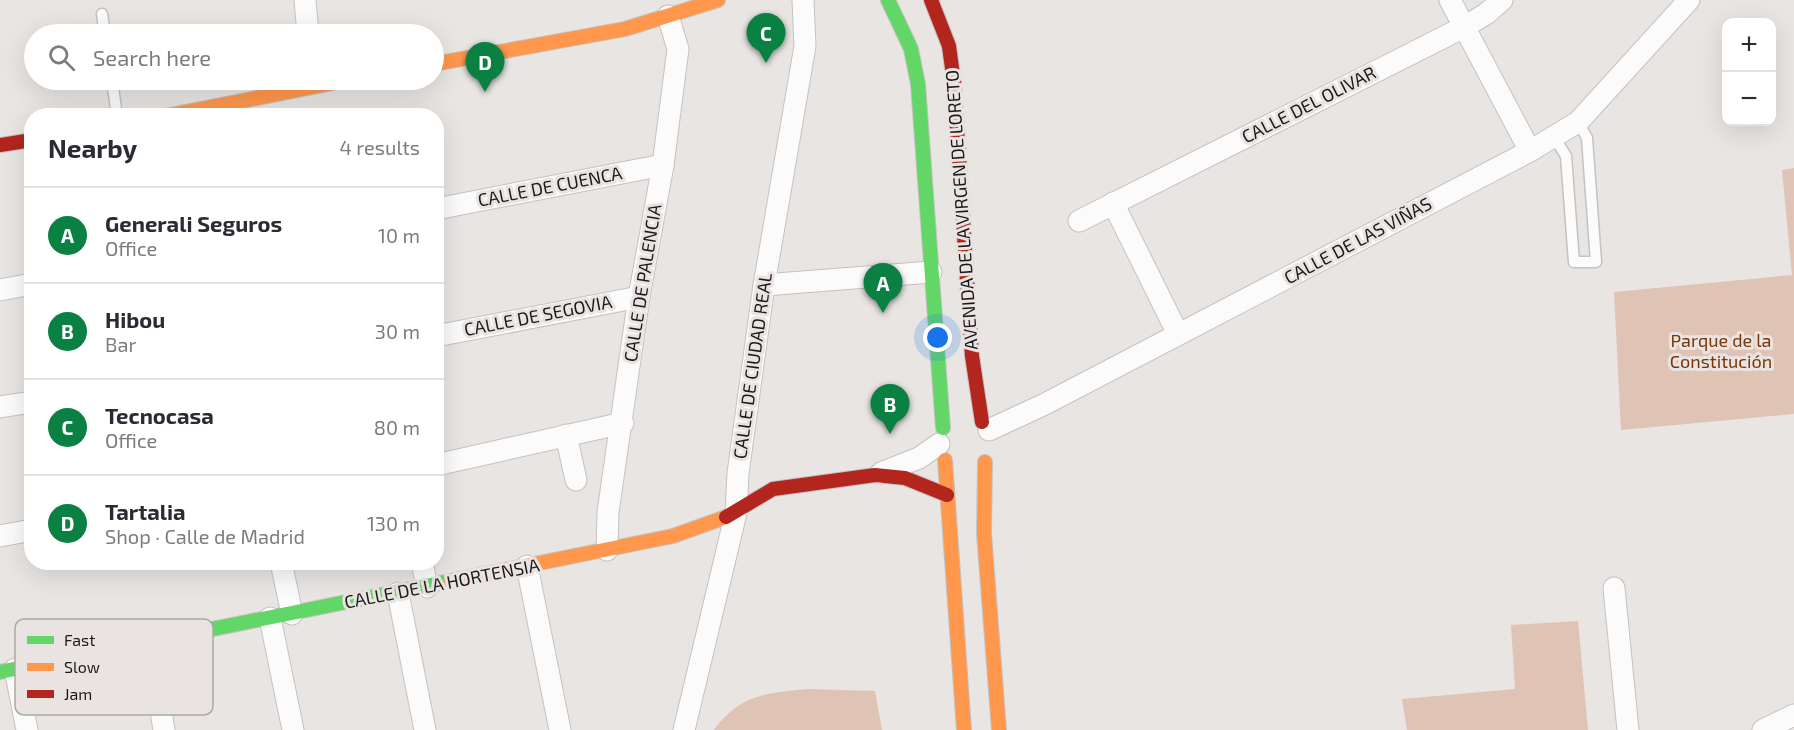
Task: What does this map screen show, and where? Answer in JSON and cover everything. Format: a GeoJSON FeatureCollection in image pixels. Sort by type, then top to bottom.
{"type":"FeatureCollection","features":[{"type":"Feature","properties":{"kind":"street"},"geometry":{"type":"LineString","coordinates":[[305,0],[307,24]]}},
{"type":"Feature","properties":{"kind":"street","name":"CALLE DE CIUDAD REAL"},"geometry":{"type":"LineString","coordinates":[[684,730],[736,513],[738,473],[764,285],[805,46],[803,0]]}},
{"type":"Feature","properties":{"kind":"street","name":"AVENIDA DE LA VIRGEN DE LORETO"},"geometry":{"type":"LineString","coordinates":[[888,0],[911,50],[918,84],[964,730]]}},
{"type":"Feature","properties":{"kind":"street","name":"AVENIDA DE LA VIRGEN DE LORETO"},"geometry":{"type":"LineString","coordinates":[[931,0],[949,46],[954,83],[972,356],[992,446],[975,467],[984,533],[999,730]]}},
{"type":"Feature","properties":{"kind":"street"},"geometry":{"type":"LineString","coordinates":[[1450,0],[1530,151]]}},
{"type":"Feature","properties":{"kind":"street","name":"CALLE DEL OLIVAR"},"geometry":{"type":"LineString","coordinates":[[1079,221],[1464,27],[1486,14],[1502,0]]}},
{"type":"Feature","properties":{"kind":"street","name":"CALLE DE LAS VIÑAS"},"geometry":{"type":"LineString","coordinates":[[986,426],[1045,404],[1554,137],[1578,122],[1689,0]]}},
{"type":"Feature","properties":{"kind":"street"},"geometry":{"type":"LineString","coordinates":[[444,62],[625,29],[713,1]]}},
{"type":"Feature","properties":{"kind":"street","name":"CALLE DE PALENCIA"},"geometry":{"type":"LineString","coordinates":[[607,550],[608,512],[623,423],[639,297],[663,165],[678,49],[668,16]]}},
{"type":"Feature","properties":{"kind":"street"},"geometry":{"type":"LineString","coordinates":[[202,108],[284,90]]}},
{"type":"Feature","properties":{"kind":"street"},"geometry":{"type":"LineString","coordinates":[[0,145],[24,141]]}},
{"type":"Feature","properties":{"kind":"street","name":"CALLE DE CUENCA"},"geometry":{"type":"LineString","coordinates":[[444,207],[663,165]]}},
{"type":"Feature","properties":{"kind":"street"},"geometry":{"type":"LineString","coordinates":[[1113,204],[1178,334]]}},
{"type":"Feature","properties":{"kind":"street"},"geometry":{"type":"LineString","coordinates":[[764,285],[931,272]]}},
{"type":"Feature","properties":{"kind":"street"},"geometry":{"type":"LineString","coordinates":[[0,290],[24,286]]}},
{"type":"Feature","properties":{"kind":"street","name":"CALLE DE SEGOVIA"},"geometry":{"type":"LineString","coordinates":[[444,334],[639,297]]}},
{"type":"Feature","properties":{"kind":"street"},"geometry":{"type":"LineString","coordinates":[[0,407],[24,403]]}},
{"type":"Feature","properties":{"kind":"street"},"geometry":{"type":"LineString","coordinates":[[975,467],[954,467],[942,444],[951,420],[962,416],[972,417],[986,426]]}},
{"type":"Feature","properties":{"kind":"street"},"geometry":{"type":"LineString","coordinates":[[444,463],[623,423]]}},
{"type":"Feature","properties":{"kind":"street"},"geometry":{"type":"LineString","coordinates":[[567,435],[576,480]]}},
{"type":"Feature","properties":{"kind":"street","name":"CALLE DE LA HORTENSIA"},"geometry":{"type":"LineString","coordinates":[[213,629],[673,536],[736,513],[773,489],[875,475],[919,458],[942,444]]}},
{"type":"Feature","properties":{"kind":"street","name":"CALLE DE LA HORTENSIA"},"geometry":{"type":"LineString","coordinates":[[905,478],[932,470],[942,444]]}},
{"type":"Feature","properties":{"kind":"street","name":"CALLE DE LA HORTENSIA"},"geometry":{"type":"LineString","coordinates":[[875,475],[905,478],[947,495]]}},
{"type":"Feature","properties":{"kind":"street"},"geometry":{"type":"LineString","coordinates":[[0,536],[24,532]]}},
{"type":"Feature","properties":{"kind":"street"},"geometry":{"type":"LineString","coordinates":[[527,566],[560,730]]}},
{"type":"Feature","properties":{"kind":"street"},"geometry":{"type":"LineString","coordinates":[[283,570],[292,614]]}},
{"type":"Feature","properties":{"kind":"street"},"geometry":{"type":"LineString","coordinates":[[424,570],[427,587]]}},
{"type":"Feature","properties":{"kind":"street"},"geometry":{"type":"LineString","coordinates":[[1614,588],[1628,730]]}},
{"type":"Feature","properties":{"kind":"street"},"geometry":{"type":"LineString","coordinates":[[398,592],[425,730]]}},
{"type":"Feature","properties":{"kind":"street"},"geometry":{"type":"LineString","coordinates":[[270,618],[293,730]]}},
{"type":"Feature","properties":{"kind":"street"},"geometry":{"type":"LineString","coordinates":[[8,670],[15,692]]}},
{"type":"Feature","properties":{"kind":"street"},"geometry":{"type":"LineString","coordinates":[[22,715],[27,730]]}},
{"type":"Feature","properties":{"kind":"street"},"geometry":{"type":"LineString","coordinates":[[162,715],[164,730]]}},
{"type":"Feature","properties":{"kind":"street"},"geometry":{"type":"LineString","coordinates":[[1763,730],[1794,716]]}},
{"type":"Feature","properties":{"kind":"lane"},"geometry":{"type":"LineString","coordinates":[[102,14],[104,24]]}},
{"type":"Feature","properties":{"kind":"lane"},"geometry":{"type":"LineString","coordinates":[[113,90],[116,108]]}},
{"type":"Feature","properties":{"kind":"lane"},"geometry":{"type":"LineString","coordinates":[[1554,137],[1566,156],[1575,262],[1596,262],[1587,138],[1578,122]]}},
{"type":"Feature","properties":{"kind":"green space","name":"Parque de la Constitución"},"geometry":{"type":"Polygon","coordinates":[[[1794,168],[1794,414],[1621,430],[1614,292],[1792,275],[1782,170],[1794,168]]]}},
{"type":"Feature","properties":{"kind":"green space"},"geometry":{"type":"Polygon","coordinates":[[[1578,621],[1588,730],[1407,730],[1402,699],[1515,689],[1511,625],[1578,621]]]}},
{"type":"Feature","properties":{"kind":"green space"},"geometry":{"type":"Polygon","coordinates":[[[809,689],[875,691],[882,730],[714,730],[724,718],[744,702],[767,694],[809,689]]]}},
{"type":"Feature","properties":{"kind":"traffic: fast"},"geometry":{"type":"LineString","coordinates":[[888,0],[911,49],[918,84],[943,428]]}},
{"type":"Feature","properties":{"kind":"traffic: fast"},"geometry":{"type":"LineString","coordinates":[[213,629],[450,581]]}},
{"type":"Feature","properties":{"kind":"traffic: fast"},"geometry":{"type":"LineString","coordinates":[[0,672],[15,669]]}},
{"type":"Feature","properties":{"kind":"traffic: slow"},"geometry":{"type":"LineString","coordinates":[[444,62],[625,29],[718,0]]}},
{"type":"Feature","properties":{"kind":"traffic: slow"},"geometry":{"type":"LineString","coordinates":[[206,108],[297,90]]}},
{"type":"Feature","properties":{"kind":"traffic: slow"},"geometry":{"type":"LineString","coordinates":[[945,460],[964,730]]}},
{"type":"Feature","properties":{"kind":"traffic: slow"},"geometry":{"type":"LineString","coordinates":[[985,462],[984,533],[999,730]]}},
{"type":"Feature","properties":{"kind":"traffic: slow"},"geometry":{"type":"LineString","coordinates":[[450,581],[673,536],[726,517]]}},
{"type":"Feature","properties":{"kind":"traffic: jam"},"geometry":{"type":"LineString","coordinates":[[931,0],[949,46],[954,83],[972,356],[982,422]]}},
{"type":"Feature","properties":{"kind":"traffic: jam"},"geometry":{"type":"LineString","coordinates":[[0,145],[24,141]]}},
{"type":"Feature","properties":{"kind":"traffic: jam"},"geometry":{"type":"LineString","coordinates":[[726,517],[773,489],[875,475],[905,478],[947,495]]}},
{"type":"Feature","properties":{"kind":"place","name":"Tecnocasa"},"geometry":{"type":"Point","coordinates":[766,63]}},
{"type":"Feature","properties":{"kind":"place","name":"Tartalia"},"geometry":{"type":"Point","coordinates":[485,92]}},
{"type":"Feature","properties":{"kind":"place","name":"Generali Seguros"},"geometry":{"type":"Point","coordinates":[883,313]}},
{"type":"Feature","properties":{"kind":"place","name":"Hibou"},"geometry":{"type":"Point","coordinates":[890,434]}}]}
